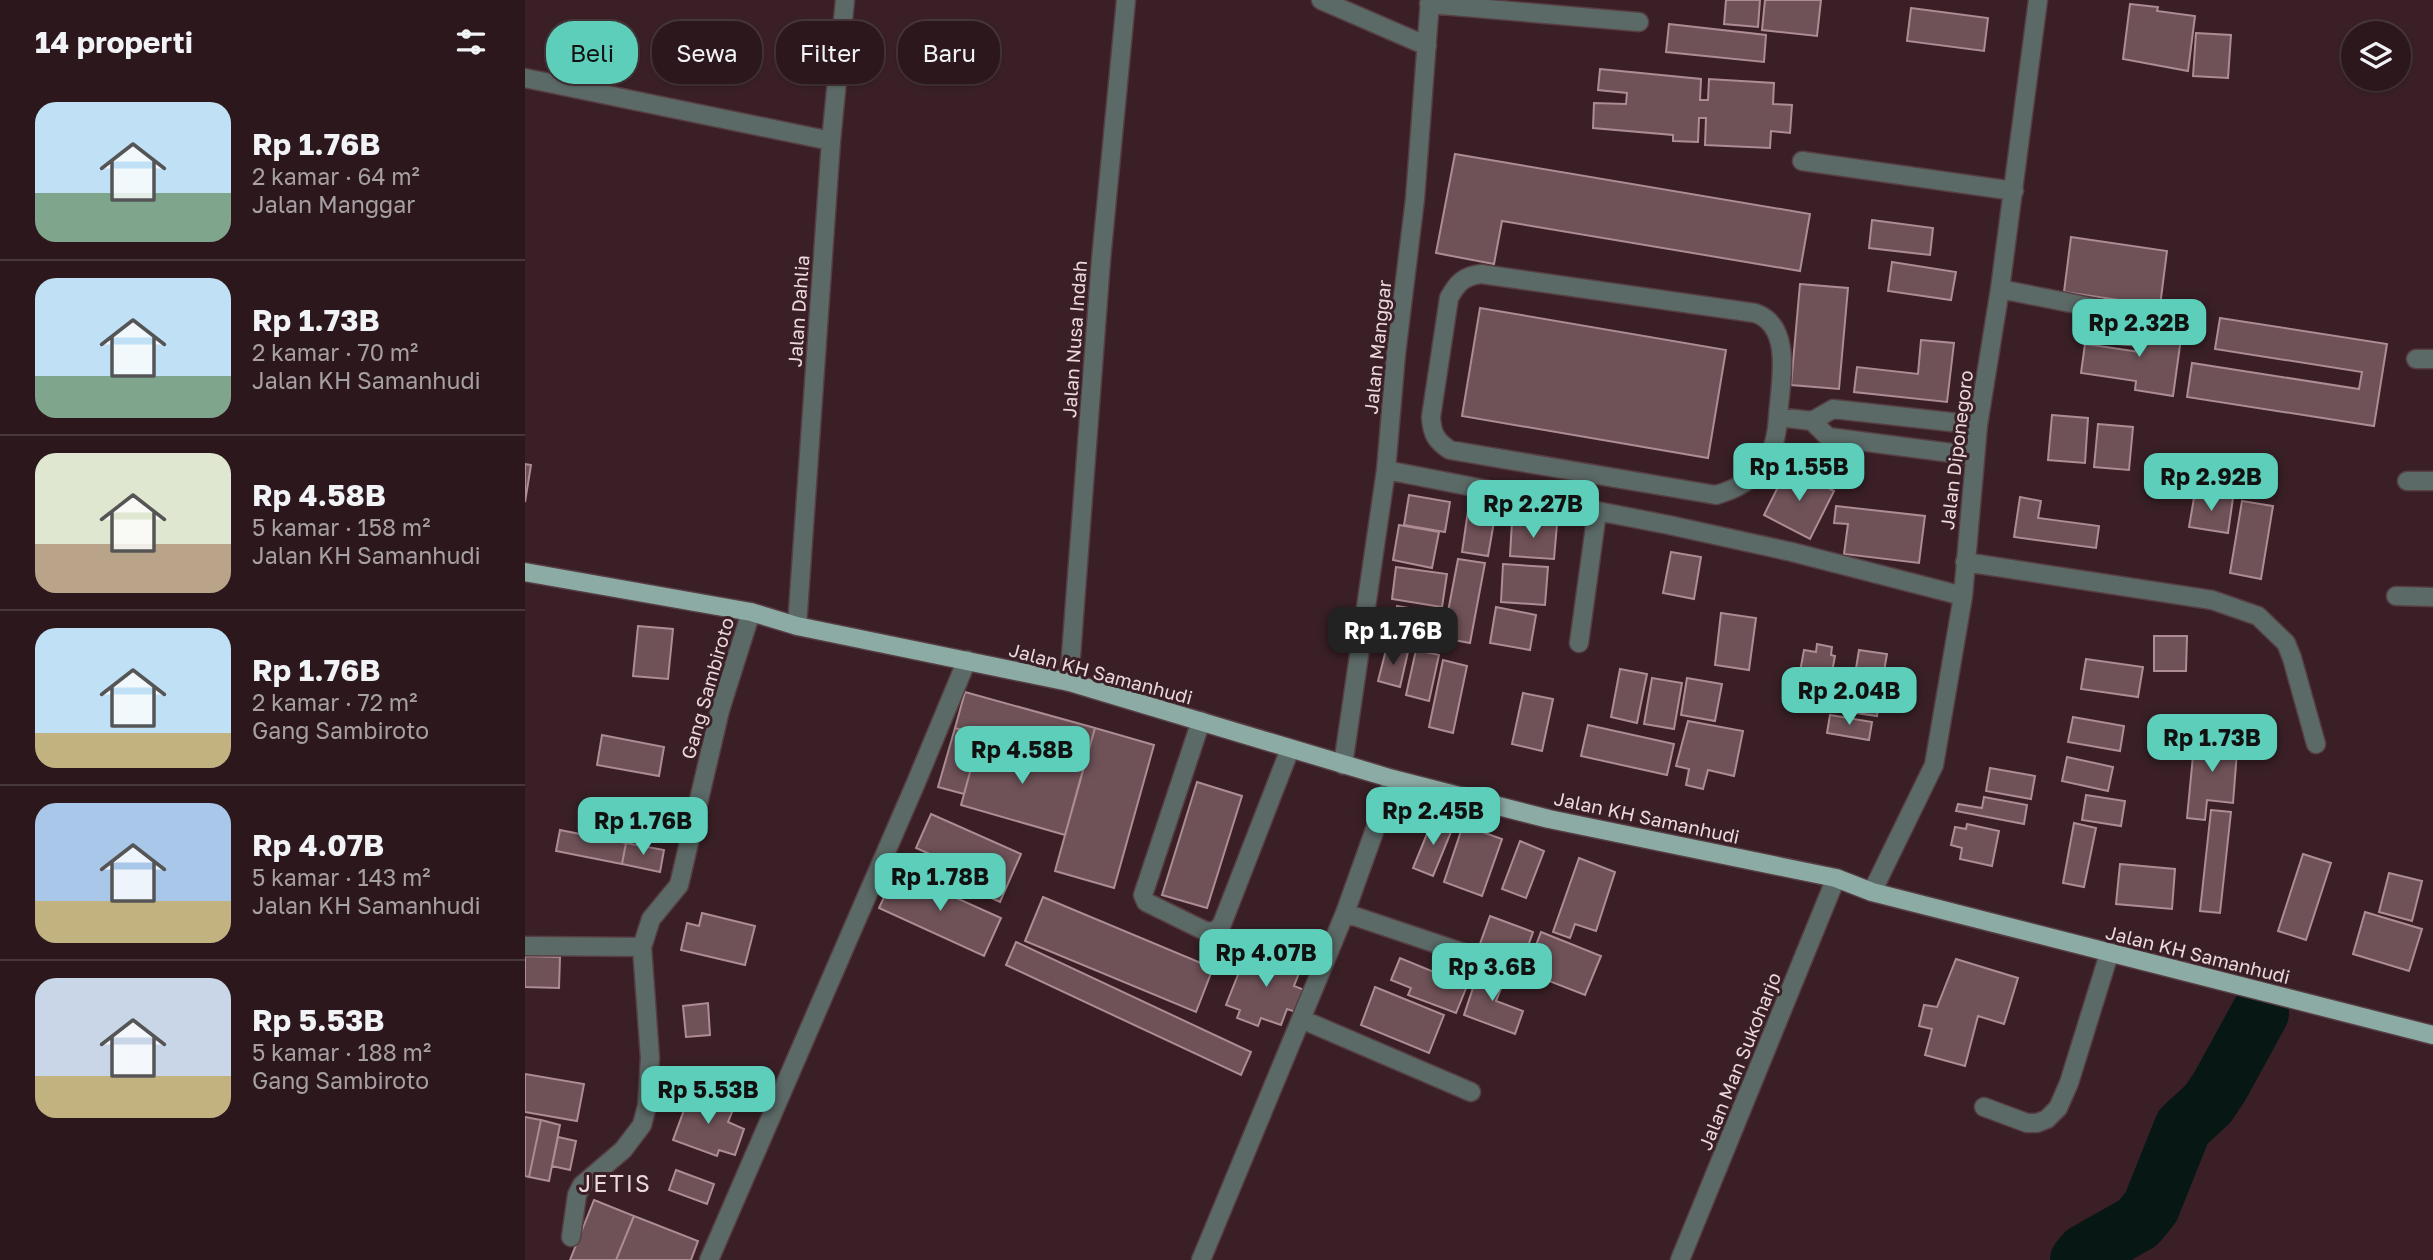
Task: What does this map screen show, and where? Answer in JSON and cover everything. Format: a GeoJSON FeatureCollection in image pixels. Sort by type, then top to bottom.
{"type":"FeatureCollection","features":[{"type":"Feature","properties":{"kind":"main road","name":"Jalan KH Samanhudi"},"geometry":{"type":"LineString","coordinates":[[525,572],[751,612],[797,625],[1069,682],[1393,779],[1549,819],[1836,878],[1872,892],[2109,954],[2433,1034]]}},
{"type":"Feature","properties":{"kind":"street","name":"Jalan Dahlia"},"geometry":{"type":"LineString","coordinates":[[797,625],[831,141],[845,0]]}},
{"type":"Feature","properties":{"kind":"street","name":"Jalan Nusa Indah"},"geometry":{"type":"LineString","coordinates":[[1069,682],[1101,260],[1126,0]]}},
{"type":"Feature","properties":{"kind":"street"},"geometry":{"type":"LineString","coordinates":[[1321,0],[1427,46]]}},
{"type":"Feature","properties":{"kind":"street","name":"Jalan Diponegoro"},"geometry":{"type":"LineString","coordinates":[[1872,892],[1934,765],[1963,596],[1978,425],[2014,191],[2038,0]]}},
{"type":"Feature","properties":{"kind":"street"},"geometry":{"type":"LineString","coordinates":[[1430,2],[1639,22]]}},
{"type":"Feature","properties":{"kind":"street","name":"Jalan Manggar"},"geometry":{"type":"LineString","coordinates":[[1343,765],[1386,470],[1415,199],[1430,2]]}},
{"type":"Feature","properties":{"kind":"street"},"geometry":{"type":"LineString","coordinates":[[525,78],[831,141]]}},
{"type":"Feature","properties":{"kind":"street"},"geometry":{"type":"LineString","coordinates":[[1802,161],[2014,191]]}},
{"type":"Feature","properties":{"kind":"street"},"geometry":{"type":"LineString","coordinates":[[1481,274],[1755,313],[1766,317],[1774,325],[1780,340],[1778,417],[1777,438],[1771,455],[1755,477],[1737,489],[1716,495],[1450,450],[1439,443],[1432,432],[1431,417],[1449,298],[1457,284],[1468,275],[1481,274]]}},
{"type":"Feature","properties":{"kind":"street"},"geometry":{"type":"LineString","coordinates":[[2000,289],[2111,311]]}},
{"type":"Feature","properties":{"kind":"street"},"geometry":{"type":"LineString","coordinates":[[1778,417],[1812,421],[1833,409],[1978,425]]}},
{"type":"Feature","properties":{"kind":"street"},"geometry":{"type":"LineString","coordinates":[[1812,421],[1828,437],[1975,456]]}},
{"type":"Feature","properties":{"kind":"street"},"geometry":{"type":"LineString","coordinates":[[1386,470],[1793,552],[1963,596]]}},
{"type":"Feature","properties":{"kind":"street"},"geometry":{"type":"LineString","coordinates":[[2407,481],[2433,481]]}},
{"type":"Feature","properties":{"kind":"street"},"geometry":{"type":"LineString","coordinates":[[1579,643],[1597,512]]}},
{"type":"Feature","properties":{"kind":"street"},"geometry":{"type":"LineString","coordinates":[[1965,562],[2212,600],[2258,616],[2286,643],[2316,744]]}},
{"type":"Feature","properties":{"kind":"street"},"geometry":{"type":"LineString","coordinates":[[2396,596],[2433,597]]}},
{"type":"Feature","properties":{"kind":"street","name":"Gang Sambiroto"},"geometry":{"type":"LineString","coordinates":[[571,1237],[577,1195],[582,1185],[623,1150],[642,1125],[647,1106],[650,1058],[642,947],[651,919],[679,885],[720,710],[751,612]]}},
{"type":"Feature","properties":{"kind":"street"},"geometry":{"type":"LineString","coordinates":[[709,1260],[967,660]]}},
{"type":"Feature","properties":{"kind":"street"},"geometry":{"type":"LineString","coordinates":[[1201,722],[1143,895],[1146,902],[1205,931],[1215,932],[1222,924],[1290,749]]}},
{"type":"Feature","properties":{"kind":"street"},"geometry":{"type":"LineString","coordinates":[[1201,1260],[1346,913],[1393,779]]}},
{"type":"Feature","properties":{"kind":"street","name":"Jalan Man Sukoharjo"},"geometry":{"type":"LineString","coordinates":[[1680,1260],[1836,878]]}},
{"type":"Feature","properties":{"kind":"street"},"geometry":{"type":"LineString","coordinates":[[1346,913],[1500,965]]}},
{"type":"Feature","properties":{"kind":"street"},"geometry":{"type":"LineString","coordinates":[[525,946],[642,947]]}},
{"type":"Feature","properties":{"kind":"street"},"geometry":{"type":"LineString","coordinates":[[1984,1107],[2027,1123],[2047,1119],[2058,1108],[2069,1083],[2109,954]]}},
{"type":"Feature","properties":{"kind":"street"},"geometry":{"type":"LineString","coordinates":[[1301,1019],[1471,1092]]}},
{"type":"Feature","properties":{"kind":"building"},"geometry":{"type":"Polygon","coordinates":[[[1726,0],[1760,0],[1758,27],[1724,24],[1726,0]]]}},
{"type":"Feature","properties":{"kind":"building"},"geometry":{"type":"Polygon","coordinates":[[[1765,0],[1821,0],[1817,36],[1762,30],[1765,0]]]}},
{"type":"Feature","properties":{"kind":"building"},"geometry":{"type":"Polygon","coordinates":[[[2130,4],[2158,7],[2157,11],[2195,16],[2188,71],[2123,59],[2130,4]]]}},
{"type":"Feature","properties":{"kind":"building"},"geometry":{"type":"Polygon","coordinates":[[[1911,8],[1988,18],[1984,51],[1907,41],[1911,8]]]}},
{"type":"Feature","properties":{"kind":"building"},"geometry":{"type":"Polygon","coordinates":[[[1669,24],[1766,35],[1764,62],[1666,52],[1669,24]]]}},
{"type":"Feature","properties":{"kind":"building"},"geometry":{"type":"Polygon","coordinates":[[[2196,33],[2231,35],[2228,78],[2193,76],[2196,33]]]}},
{"type":"Feature","properties":{"kind":"building"},"geometry":{"type":"Polygon","coordinates":[[[1600,69],[1701,79],[1700,100],[1708,100],[1709,79],[1774,83],[1773,104],[1792,105],[1790,133],[1771,131],[1770,148],[1705,145],[1706,118],[1699,118],[1698,142],[1673,141],[1673,135],[1593,128],[1594,103],[1626,104],[1627,93],[1598,90],[1600,69]]]}},
{"type":"Feature","properties":{"kind":"building"},"geometry":{"type":"Polygon","coordinates":[[[1455,154],[1810,214],[1800,271],[1502,221],[1494,264],[1436,253],[1455,154]]]}},
{"type":"Feature","properties":{"kind":"building"},"geometry":{"type":"Polygon","coordinates":[[[1872,220],[1933,228],[1930,255],[1869,248],[1872,220]]]}},
{"type":"Feature","properties":{"kind":"building"},"geometry":{"type":"Polygon","coordinates":[[[2071,237],[2167,251],[2160,306],[2064,292],[2071,237]]]}},
{"type":"Feature","properties":{"kind":"building"},"geometry":{"type":"Polygon","coordinates":[[[1892,262],[1956,272],[1951,300],[1888,291],[1892,262]]]}},
{"type":"Feature","properties":{"kind":"building"},"geometry":{"type":"Polygon","coordinates":[[[1800,284],[1848,288],[1839,389],[1791,385],[1800,284]]]}},
{"type":"Feature","properties":{"kind":"building"},"geometry":{"type":"Polygon","coordinates":[[[1480,308],[1726,350],[1708,458],[1462,416],[1480,308]]]}},
{"type":"Feature","properties":{"kind":"building"},"geometry":{"type":"Polygon","coordinates":[[[2220,318],[2387,344],[2374,426],[2187,397],[2192,363],[2359,389],[2362,372],[2215,349],[2220,318]]]}},
{"type":"Feature","properties":{"kind":"building"},"geometry":{"type":"Polygon","coordinates":[[[2121,323],[2182,331],[2173,396],[2135,390],[2136,381],[2081,373],[2085,344],[2140,352],[2140,346],[2118,344],[2121,323]]]}},
{"type":"Feature","properties":{"kind":"building"},"geometry":{"type":"Polygon","coordinates":[[[1921,340],[1954,343],[1947,402],[1854,392],[1857,367],[1918,374],[1921,340]]]}},
{"type":"Feature","properties":{"kind":"building"},"geometry":{"type":"Polygon","coordinates":[[[2052,415],[2088,418],[2085,463],[2048,460],[2052,415]]]}},
{"type":"Feature","properties":{"kind":"building"},"geometry":{"type":"Polygon","coordinates":[[[2098,424],[2133,427],[2129,470],[2094,467],[2098,424]]]}},
{"type":"Feature","properties":{"kind":"building"},"geometry":{"type":"Polygon","coordinates":[[[525,464],[531,465],[525,502],[525,464]]]}},
{"type":"Feature","properties":{"kind":"building"},"geometry":{"type":"Polygon","coordinates":[[[1788,467],[1834,491],[1810,539],[1764,515],[1788,467]]]}},
{"type":"Feature","properties":{"kind":"building"},"geometry":{"type":"Polygon","coordinates":[[[2195,492],[2233,498],[2228,533],[2189,527],[2195,492]]]}},
{"type":"Feature","properties":{"kind":"building"},"geometry":{"type":"Polygon","coordinates":[[[1409,495],[1450,502],[1445,532],[1404,525],[1409,495]]]}},
{"type":"Feature","properties":{"kind":"building"},"geometry":{"type":"Polygon","coordinates":[[[2020,497],[2041,501],[2038,518],[2099,526],[2096,548],[2014,537],[2020,497]]]}},
{"type":"Feature","properties":{"kind":"building"},"geometry":{"type":"Polygon","coordinates":[[[2242,501],[2273,506],[2261,579],[2230,573],[2242,501]]]}},
{"type":"Feature","properties":{"kind":"building"},"geometry":{"type":"Polygon","coordinates":[[[1836,506],[1925,516],[1919,563],[1844,554],[1848,524],[1834,523],[1836,506]]]}},
{"type":"Feature","properties":{"kind":"building"},"geometry":{"type":"Polygon","coordinates":[[[1468,511],[1495,516],[1488,556],[1462,552],[1468,511]]]}},
{"type":"Feature","properties":{"kind":"building"},"geometry":{"type":"Polygon","coordinates":[[[1512,521],[1557,524],[1554,559],[1510,556],[1512,521]]]}},
{"type":"Feature","properties":{"kind":"building"},"geometry":{"type":"Polygon","coordinates":[[[1399,525],[1439,532],[1432,568],[1393,560],[1399,525]]]}},
{"type":"Feature","properties":{"kind":"building"},"geometry":{"type":"Polygon","coordinates":[[[1671,552],[1701,557],[1694,599],[1663,593],[1671,552]]]}},
{"type":"Feature","properties":{"kind":"building"},"geometry":{"type":"Polygon","coordinates":[[[1458,559],[1485,563],[1470,643],[1443,638],[1458,559]]]}},
{"type":"Feature","properties":{"kind":"building"},"geometry":{"type":"Polygon","coordinates":[[[1503,564],[1548,567],[1545,605],[1501,602],[1503,564]]]}},
{"type":"Feature","properties":{"kind":"building"},"geometry":{"type":"Polygon","coordinates":[[[1396,567],[1447,574],[1442,607],[1392,599],[1396,567]]]}},
{"type":"Feature","properties":{"kind":"building"},"geometry":{"type":"Polygon","coordinates":[[[1397,606],[1444,614],[1438,649],[1391,641],[1397,606]]]}},
{"type":"Feature","properties":{"kind":"building"},"geometry":{"type":"Polygon","coordinates":[[[1496,607],[1536,615],[1530,650],[1490,643],[1496,607]]]}},
{"type":"Feature","properties":{"kind":"building"},"geometry":{"type":"Polygon","coordinates":[[[1721,613],[1756,618],[1749,670],[1715,665],[1721,613]]]}},
{"type":"Feature","properties":{"kind":"building"},"geometry":{"type":"Polygon","coordinates":[[[638,626],[673,629],[668,679],[633,676],[638,626]]]}},
{"type":"Feature","properties":{"kind":"building"},"geometry":{"type":"Polygon","coordinates":[[[2154,636],[2187,636],[2186,671],[2154,671],[2154,636]]]}},
{"type":"Feature","properties":{"kind":"building"},"geometry":{"type":"Polygon","coordinates":[[[1817,644],[1832,647],[1831,655],[1835,656],[1826,704],[1795,699],[1804,650],[1816,652],[1817,644]]]}},
{"type":"Feature","properties":{"kind":"building"},"geometry":{"type":"Polygon","coordinates":[[[1387,646],[1408,652],[1400,687],[1378,681],[1387,646]]]}},
{"type":"Feature","properties":{"kind":"building"},"geometry":{"type":"Polygon","coordinates":[[[1416,650],[1439,655],[1429,701],[1406,695],[1416,650]]]}},
{"type":"Feature","properties":{"kind":"building"},"geometry":{"type":"Polygon","coordinates":[[[1859,650],[1887,654],[1883,677],[1894,678],[1892,701],[1879,699],[1877,716],[1849,712],[1859,650]]]}},
{"type":"Feature","properties":{"kind":"building"},"geometry":{"type":"Polygon","coordinates":[[[2086,659],[2143,667],[2138,697],[2081,689],[2086,659]]]}},
{"type":"Feature","properties":{"kind":"building"},"geometry":{"type":"Polygon","coordinates":[[[1443,660],[1467,666],[1453,733],[1429,727],[1443,660]]]}},
{"type":"Feature","properties":{"kind":"building"},"geometry":{"type":"Polygon","coordinates":[[[1620,669],[1647,674],[1637,723],[1611,717],[1620,669]]]}},
{"type":"Feature","properties":{"kind":"building"},"geometry":{"type":"Polygon","coordinates":[[[1652,678],[1682,683],[1674,729],[1644,724],[1652,678]]]}},
{"type":"Feature","properties":{"kind":"building"},"geometry":{"type":"Polygon","coordinates":[[[1687,678],[1722,684],[1715,721],[1681,715],[1687,678]]]}},
{"type":"Feature","properties":{"kind":"building"},"geometry":{"type":"Polygon","coordinates":[[[965,692],[1095,728],[1084,766],[955,728],[965,692]]]}},
{"type":"Feature","properties":{"kind":"building"},"geometry":{"type":"Polygon","coordinates":[[[1523,693],[1553,699],[1542,751],[1512,744],[1523,693]]]}},
{"type":"Feature","properties":{"kind":"building"},"geometry":{"type":"Polygon","coordinates":[[[1830,715],[1872,722],[1869,740],[1827,733],[1830,715]]]}},
{"type":"Feature","properties":{"kind":"building"},"geometry":{"type":"Polygon","coordinates":[[[2073,717],[2124,726],[2120,751],[2068,742],[2073,717]]]}},
{"type":"Feature","properties":{"kind":"building"},"geometry":{"type":"Polygon","coordinates":[[[1688,721],[1743,731],[1734,776],[1708,770],[1703,789],[1686,785],[1689,769],[1676,766],[1688,721]]]}},
{"type":"Feature","properties":{"kind":"building"},"geometry":{"type":"Polygon","coordinates":[[[1588,725],[1674,744],[1667,775],[1581,756],[1588,725]]]}},
{"type":"Feature","properties":{"kind":"building"},"geometry":{"type":"Polygon","coordinates":[[[955,728],[980,736],[964,794],[938,787],[955,728]]]}},
{"type":"Feature","properties":{"kind":"building"},"geometry":{"type":"Polygon","coordinates":[[[1095,728],[1154,745],[1114,888],[1055,871],[1095,728]]]}},
{"type":"Feature","properties":{"kind":"building"},"geometry":{"type":"Polygon","coordinates":[[[602,735],[664,747],[659,776],[597,765],[602,735]]]}},
{"type":"Feature","properties":{"kind":"building"},"geometry":{"type":"Polygon","coordinates":[[[2195,735],[2238,739],[2233,803],[2207,800],[2205,820],[2187,818],[2195,735]]]}},
{"type":"Feature","properties":{"kind":"building"},"geometry":{"type":"Polygon","coordinates":[[[980,736],[1084,766],[1065,835],[961,805],[980,736]]]}},
{"type":"Feature","properties":{"kind":"building"},"geometry":{"type":"Polygon","coordinates":[[[2067,757],[2113,767],[2108,791],[2062,781],[2067,757]]]}},
{"type":"Feature","properties":{"kind":"building"},"geometry":{"type":"Polygon","coordinates":[[[1990,768],[2035,776],[2031,799],[1986,791],[1990,768]]]}},
{"type":"Feature","properties":{"kind":"building"},"geometry":{"type":"Polygon","coordinates":[[[1197,782],[1242,796],[1207,908],[1162,895],[1197,782]]]}},
{"type":"Feature","properties":{"kind":"building"},"geometry":{"type":"Polygon","coordinates":[[[2086,795],[2125,801],[2121,826],[2082,820],[2086,795]]]}},
{"type":"Feature","properties":{"kind":"building"},"geometry":{"type":"Polygon","coordinates":[[[1984,797],[2027,805],[2024,824],[1956,811],[1958,804],[1982,808],[1984,797]]]}},
{"type":"Feature","properties":{"kind":"building"},"geometry":{"type":"Polygon","coordinates":[[[607,805],[646,811],[642,839],[603,832],[607,805]]]}},
{"type":"Feature","properties":{"kind":"building"},"geometry":{"type":"Polygon","coordinates":[[[2211,810],[2231,812],[2220,913],[2200,911],[2211,810]]]}},
{"type":"Feature","properties":{"kind":"building"},"geometry":{"type":"Polygon","coordinates":[[[931,814],[1021,854],[1000,902],[933,872],[939,858],[916,848],[931,814]]]}},
{"type":"Feature","properties":{"kind":"building"},"geometry":{"type":"Polygon","coordinates":[[[1433,819],[1453,827],[1433,876],[1413,868],[1433,819]]]}},
{"type":"Feature","properties":{"kind":"building"},"geometry":{"type":"Polygon","coordinates":[[[2074,823],[2096,828],[2084,887],[2063,883],[2074,823]]]}},
{"type":"Feature","properties":{"kind":"building"},"geometry":{"type":"Polygon","coordinates":[[[1967,824],[1999,831],[1992,866],[1960,859],[1962,848],[1951,845],[1955,827],[1966,829],[1967,824]]]}},
{"type":"Feature","properties":{"kind":"building"},"geometry":{"type":"Polygon","coordinates":[[[1463,825],[1502,839],[1482,896],[1444,882],[1463,825]]]}},
{"type":"Feature","properties":{"kind":"building"},"geometry":{"type":"Polygon","coordinates":[[[560,830],[626,843],[622,864],[556,851],[560,830]]]}},
{"type":"Feature","properties":{"kind":"building"},"geometry":{"type":"Polygon","coordinates":[[[1520,841],[1544,851],[1526,898],[1502,889],[1520,841]]]}},
{"type":"Feature","properties":{"kind":"building"},"geometry":{"type":"Polygon","coordinates":[[[626,843],[664,850],[660,872],[622,864],[626,843]]]}},
{"type":"Feature","properties":{"kind":"building"},"geometry":{"type":"Polygon","coordinates":[[[2303,854],[2331,863],[2306,940],[2278,931],[2303,854]]]}},
{"type":"Feature","properties":{"kind":"building"},"geometry":{"type":"Polygon","coordinates":[[[1579,858],[1615,872],[1596,931],[1575,924],[1570,938],[1553,932],[1579,858]]]}},
{"type":"Feature","properties":{"kind":"building"},"geometry":{"type":"Polygon","coordinates":[[[2120,864],[2175,869],[2172,909],[2116,904],[2120,864]]]}},
{"type":"Feature","properties":{"kind":"building"},"geometry":{"type":"Polygon","coordinates":[[[896,871],[1001,918],[984,956],[879,908],[896,871]]]}},
{"type":"Feature","properties":{"kind":"building"},"geometry":{"type":"Polygon","coordinates":[[[2389,873],[2422,881],[2412,921],[2379,912],[2389,873]]]}},
{"type":"Feature","properties":{"kind":"building"},"geometry":{"type":"Polygon","coordinates":[[[1043,897],[1213,968],[1196,1012],[1025,941],[1043,897]]]}},
{"type":"Feature","properties":{"kind":"building"},"geometry":{"type":"Polygon","coordinates":[[[2365,912],[2422,929],[2409,971],[2353,954],[2365,912]]]}},
{"type":"Feature","properties":{"kind":"building"},"geometry":{"type":"Polygon","coordinates":[[[702,913],[755,926],[745,965],[681,950],[687,923],[699,926],[702,913]]]}},
{"type":"Feature","properties":{"kind":"building"},"geometry":{"type":"Polygon","coordinates":[[[1490,916],[1533,932],[1519,971],[1476,955],[1490,916]]]}},
{"type":"Feature","properties":{"kind":"building"},"geometry":{"type":"Polygon","coordinates":[[[1541,932],[1601,956],[1585,995],[1526,972],[1541,932]]]}},
{"type":"Feature","properties":{"kind":"building"},"geometry":{"type":"Polygon","coordinates":[[[1016,942],[1251,1052],[1241,1075],[1006,965],[1016,942]]]}},
{"type":"Feature","properties":{"kind":"building"},"geometry":{"type":"Polygon","coordinates":[[[1249,947],[1301,968],[1294,986],[1307,991],[1299,1013],[1287,1009],[1281,1025],[1261,1018],[1258,1026],[1237,1018],[1240,1010],[1226,1005],[1249,947]]]}},
{"type":"Feature","properties":{"kind":"building"},"geometry":{"type":"Polygon","coordinates":[[[525,956],[560,957],[559,988],[525,987],[525,956]]]}},
{"type":"Feature","properties":{"kind":"building"},"geometry":{"type":"Polygon","coordinates":[[[1454,957],[1475,966],[1456,1013],[1408,995],[1411,988],[1391,980],[1400,958],[1446,977],[1454,957]]]}},
{"type":"Feature","properties":{"kind":"building"},"geometry":{"type":"Polygon","coordinates":[[[1956,959],[2018,978],[2004,1024],[1978,1016],[1965,1066],[1925,1055],[1932,1029],[1919,1026],[1924,1005],[1937,1007],[1956,959]]]}},
{"type":"Feature","properties":{"kind":"building"},"geometry":{"type":"Polygon","coordinates":[[[1480,967],[1506,976],[1496,1001],[1523,1011],[1515,1034],[1464,1015],[1480,967]]]}},
{"type":"Feature","properties":{"kind":"building"},"geometry":{"type":"Polygon","coordinates":[[[1375,987],[1444,1015],[1429,1053],[1361,1025],[1375,987]]]}},
{"type":"Feature","properties":{"kind":"building"},"geometry":{"type":"Polygon","coordinates":[[[708,1003],[710,1035],[686,1037],[683,1006],[708,1003]]]}},
{"type":"Feature","properties":{"kind":"building"},"geometry":{"type":"Polygon","coordinates":[[[525,1074],[584,1084],[577,1121],[525,1112],[525,1074]]]}},
{"type":"Feature","properties":{"kind":"building"},"geometry":{"type":"Polygon","coordinates":[[[691,1091],[734,1107],[728,1122],[744,1129],[735,1155],[719,1150],[717,1156],[673,1140],[691,1091]]]}},
{"type":"Feature","properties":{"kind":"building"},"geometry":{"type":"Polygon","coordinates":[[[525,1117],[541,1120],[529,1177],[525,1176],[525,1117]]]}},
{"type":"Feature","properties":{"kind":"building"},"geometry":{"type":"Polygon","coordinates":[[[541,1120],[560,1125],[549,1181],[529,1177],[541,1120]]]}},
{"type":"Feature","properties":{"kind":"building"},"geometry":{"type":"Polygon","coordinates":[[[558,1137],[576,1141],[570,1170],[552,1166],[558,1137]]]}},
{"type":"Feature","properties":{"kind":"building"},"geometry":{"type":"Polygon","coordinates":[[[676,1170],[714,1184],[707,1204],[669,1190],[676,1170]]]}},
{"type":"Feature","properties":{"kind":"building"},"geometry":{"type":"Polygon","coordinates":[[[594,1200],[634,1216],[616,1260],[570,1260],[594,1200]]]}},
{"type":"Feature","properties":{"kind":"building"},"geometry":{"type":"Polygon","coordinates":[[[634,1216],[698,1241],[691,1260],[616,1260],[634,1216]]]}},
{"type":"Feature","properties":{"kind":"waterway"},"geometry":{"type":"LineString","coordinates":[[2079,1260],[2085,1253],[2138,1223],[2151,1207],[2183,1127],[2208,1104],[2260,1013]]}},
{"type":"Feature","properties":{"kind":"district","name":"JETIS"},"geometry":{"type":"Point","coordinates":[615,1183]}}]}
